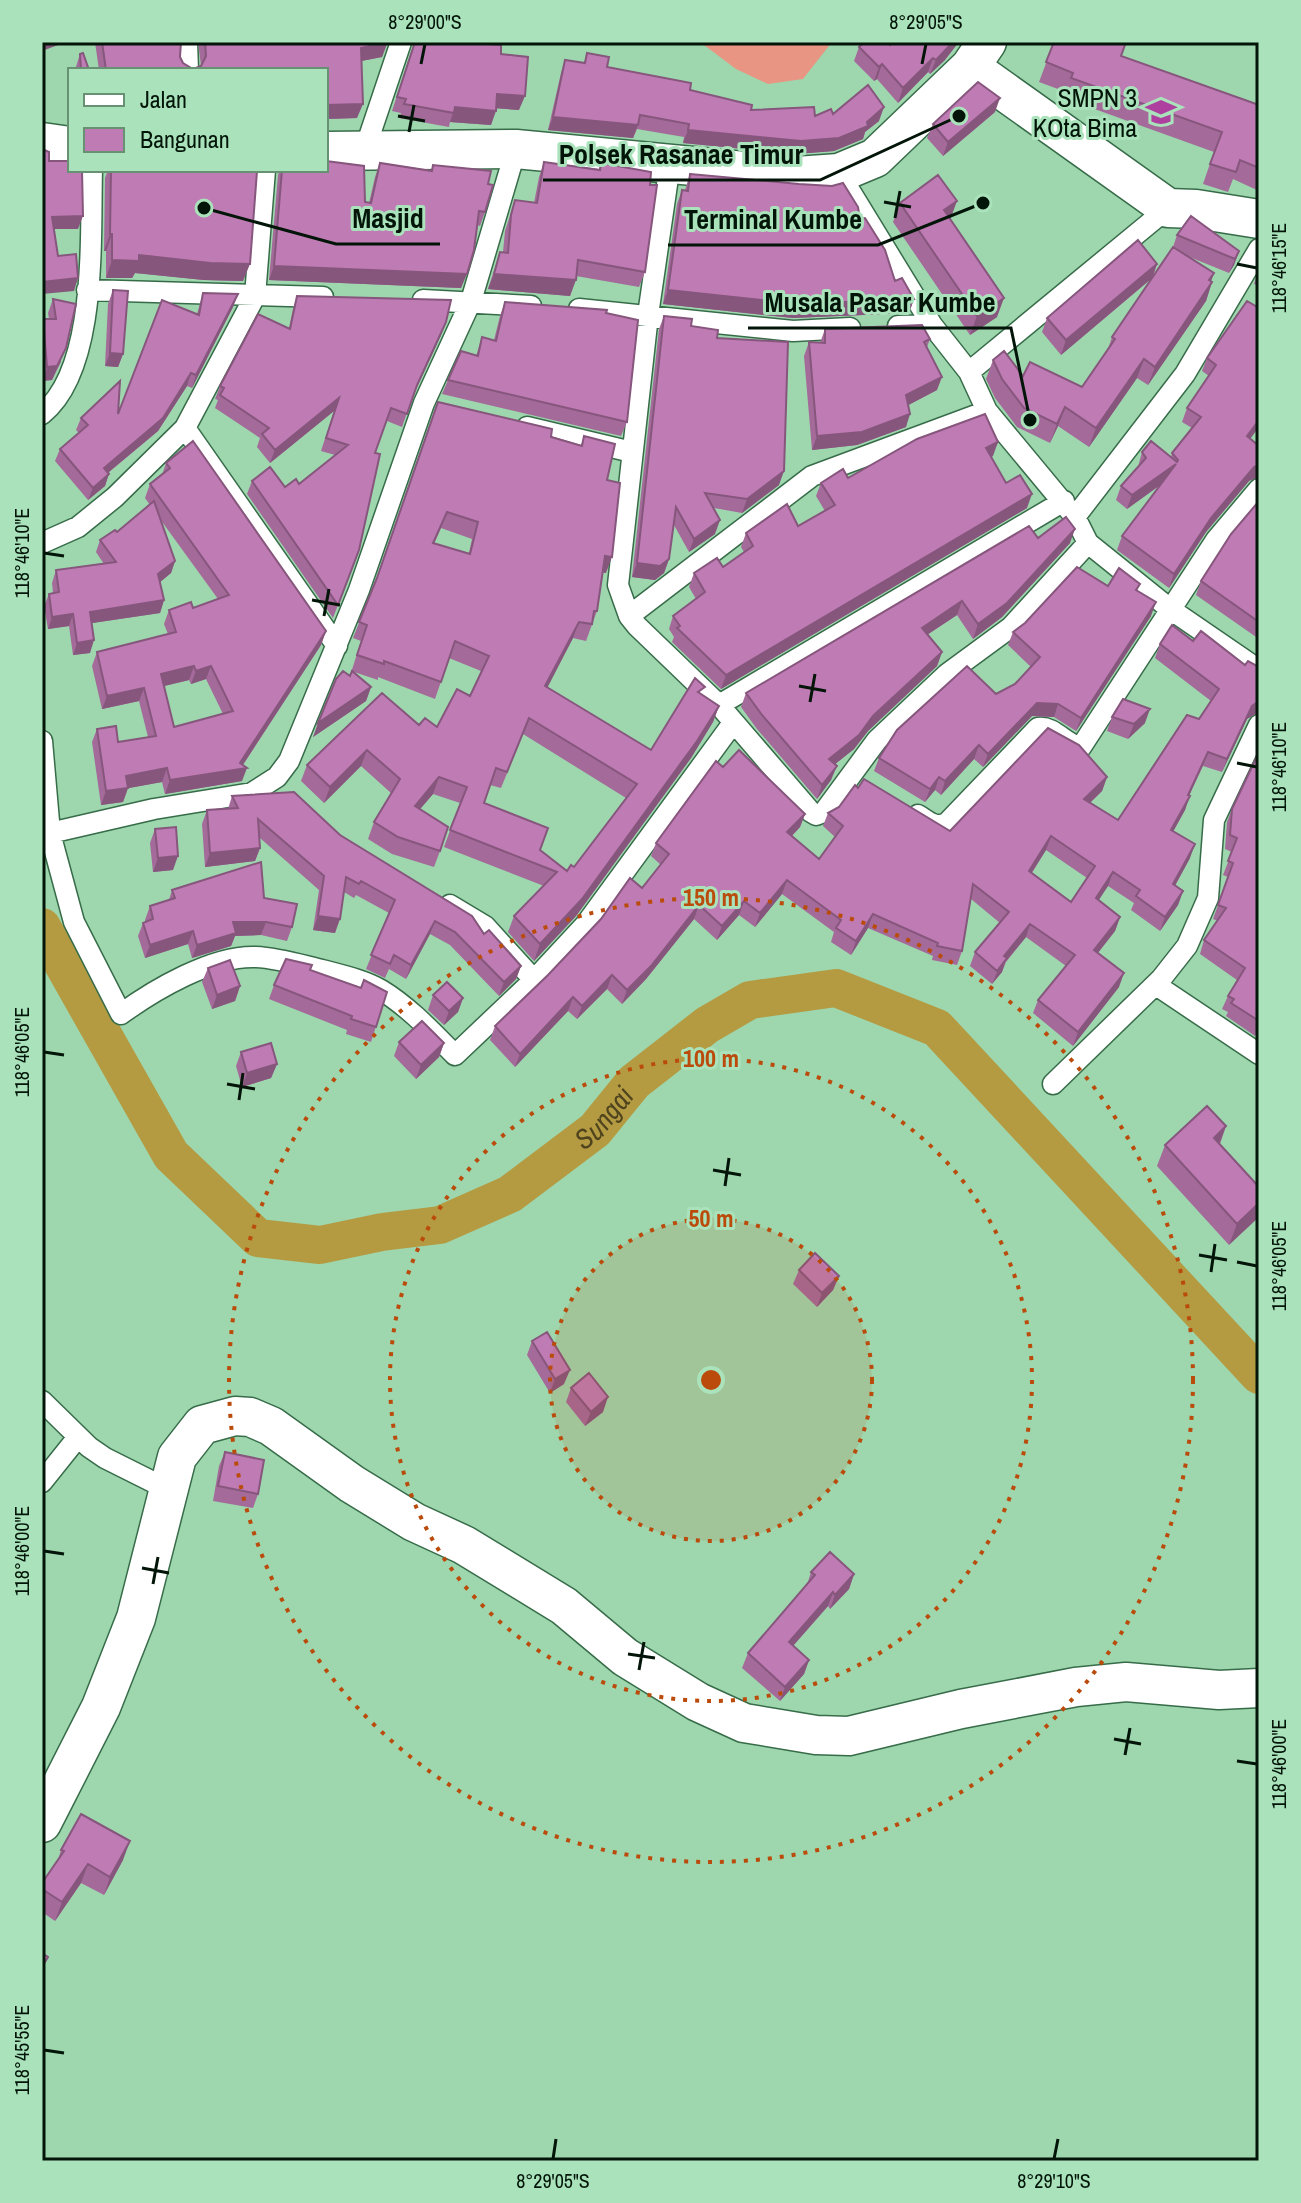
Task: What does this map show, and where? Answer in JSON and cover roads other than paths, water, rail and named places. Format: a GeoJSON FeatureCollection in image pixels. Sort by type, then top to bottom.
{"type":"FeatureCollection","features":[{"type":"Feature","properties":{"kind":"highway"},"geometry":{"type":"LineString","coordinates":[[328,151],[516,149],[796,176],[839,173],[875,158],[978,55],[1168,208],[1259,219]]}},
{"type":"Feature","properties":{"kind":"highway"},"geometry":{"type":"LineString","coordinates":[[42,142],[68,146]]}},
{"type":"Feature","properties":{"kind":"highway"},"geometry":{"type":"LineString","coordinates":[[44,1814],[101,1707],[136,1618],[177,1457],[202,1425],[235,1416],[250,1417],[271,1426],[352,1484],[414,1522],[464,1545],[564,1606],[625,1657],[698,1702],[744,1723],[816,1735],[849,1736],[961,1709],[1076,1687],[1126,1682],[1219,1690],[1259,1688]]}},
{"type":"Feature","properties":{"kind":"street"},"geometry":{"type":"LineString","coordinates":[[187,42],[188,68]]}},
{"type":"Feature","properties":{"kind":"street"},"geometry":{"type":"LineString","coordinates":[[365,149],[401,42]]}},
{"type":"Feature","properties":{"kind":"street"},"geometry":{"type":"LineString","coordinates":[[50,833],[154,809],[252,793],[283,782],[471,301],[516,149]]}},
{"type":"Feature","properties":{"kind":"street"},"geometry":{"type":"LineString","coordinates":[[670,164],[648,315],[618,585],[629,616],[676,666],[719,705],[811,812],[816,815],[824,812],[860,778],[877,740],[947,674],[1011,627],[1088,543]]}},
{"type":"Feature","properties":{"kind":"street"},"geometry":{"type":"LineString","coordinates":[[42,414],[70,378],[84,324],[92,172]]}},
{"type":"Feature","properties":{"kind":"street"},"geometry":{"type":"LineString","coordinates":[[42,543],[78,527],[103,507],[185,428],[255,296],[265,172]]}},
{"type":"Feature","properties":{"kind":"street"},"geometry":{"type":"LineString","coordinates":[[839,173],[932,325],[969,372],[987,411],[1069,509],[1088,543],[1170,609],[1259,670]]}},
{"type":"Feature","properties":{"kind":"street"},"geometry":{"type":"LineString","coordinates":[[969,372],[1168,208]]}},
{"type":"Feature","properties":{"kind":"street"},"geometry":{"type":"LineString","coordinates":[[719,705],[1069,509],[1185,374],[1259,249]]}},
{"type":"Feature","properties":{"kind":"street"},"geometry":{"type":"LineString","coordinates":[[87,290],[347,298]]}},
{"type":"Feature","properties":{"kind":"street"},"geometry":{"type":"LineString","coordinates":[[409,300],[552,307],[793,331],[932,325]]}},
{"type":"Feature","properties":{"kind":"street"},"geometry":{"type":"LineString","coordinates":[[629,616],[812,476],[987,411]]}},
{"type":"Feature","properties":{"kind":"street"},"geometry":{"type":"LineString","coordinates":[[513,424],[632,452]]}},
{"type":"Feature","properties":{"kind":"street"},"geometry":{"type":"LineString","coordinates":[[185,428],[337,646]]}},
{"type":"Feature","properties":{"kind":"street"},"geometry":{"type":"LineString","coordinates":[[907,808],[933,825],[940,827],[947,823],[1038,728],[1050,728],[1075,747],[1081,747],[1216,540],[1259,489]]}},
{"type":"Feature","properties":{"kind":"street"},"geometry":{"type":"LineString","coordinates":[[42,741],[50,833],[74,922],[121,1014],[156,989],[230,960],[252,957],[277,960],[379,989],[411,1012],[455,1055],[534,980],[586,924],[733,723]]}},
{"type":"Feature","properties":{"kind":"street"},"geometry":{"type":"LineString","coordinates":[[1053,1084],[1179,960],[1198,926],[1208,898],[1214,820],[1259,725]]}},
{"type":"Feature","properties":{"kind":"street"},"geometry":{"type":"LineString","coordinates":[[432,894],[485,926],[534,980]]}},
{"type":"Feature","properties":{"kind":"street"},"geometry":{"type":"LineString","coordinates":[[1156,985],[1259,1054]]}},
{"type":"Feature","properties":{"kind":"street"},"geometry":{"type":"LineString","coordinates":[[42,1401],[78,1437],[105,1458],[169,1490]]}},
{"type":"Feature","properties":{"kind":"street"},"geometry":{"type":"LineString","coordinates":[[42,1482],[78,1437]]}},
{"type":"Feature","properties":{"kind":"waterway","name":"Sungai"},"geometry":{"type":"LineString","coordinates":[[42,927],[171,1155],[258,1238],[320,1245],[382,1232],[440,1225],[510,1194],[595,1130],[634,1082],[707,1025],[750,1000],[836,988],[937,1028],[1259,1375]]}},
{"type":"Feature","properties":{"kind":"place","name":"SMPN 3 KOta Bima"},"geometry":{"type":"Point","coordinates":[1161,112]}},
{"type":"Feature","properties":{"kind":"place","name":"Polsek Rasanae Timur"},"geometry":{"type":"Point","coordinates":[959,116]}},
{"type":"Feature","properties":{"kind":"place","name":"Terminal Kumbe"},"geometry":{"type":"Point","coordinates":[983,203]}},
{"type":"Feature","properties":{"kind":"place","name":"Masjid"},"geometry":{"type":"Point","coordinates":[204,208]}},
{"type":"Feature","properties":{"kind":"place","name":"Musala Pasar Kumbe"},"geometry":{"type":"Point","coordinates":[1030,420]}}]}
